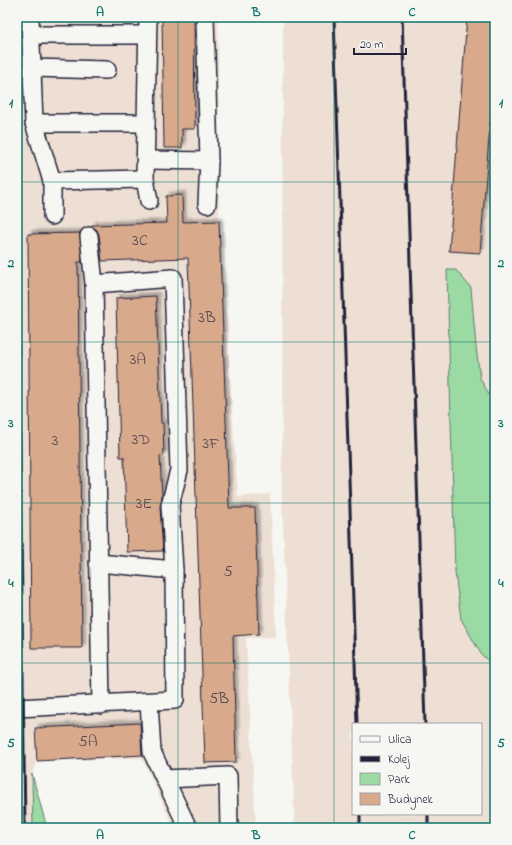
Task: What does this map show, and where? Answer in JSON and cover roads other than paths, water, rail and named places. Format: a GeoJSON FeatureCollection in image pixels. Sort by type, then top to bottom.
{"type":"FeatureCollection","features":[{"type":"Feature","properties":{"kind":"lane"},"geometry":{"type":"LineString","coordinates":[[30,17],[34,123],[52,181],[52,216]]}},
{"type":"Feature","properties":{"kind":"lane"},"geometry":{"type":"LineString","coordinates":[[148,17],[145,179],[149,201]]}},
{"type":"Feature","properties":{"kind":"lane"},"geometry":{"type":"LineString","coordinates":[[205,17],[209,161],[207,204]]}},
{"type":"Feature","properties":{"kind":"lane"},"geometry":{"type":"LineString","coordinates":[[31,35],[147,35]]}},
{"type":"Feature","properties":{"kind":"lane"},"geometry":{"type":"LineString","coordinates":[[32,68],[107,70]]}},
{"type":"Feature","properties":{"kind":"lane"},"geometry":{"type":"LineString","coordinates":[[34,123],[146,124]]}},
{"type":"Feature","properties":{"kind":"lane"},"geometry":{"type":"LineString","coordinates":[[146,160],[209,161]]}},
{"type":"Feature","properties":{"kind":"lane"},"geometry":{"type":"LineString","coordinates":[[52,181],[145,179]]}},
{"type":"Feature","properties":{"kind":"lane"},"geometry":{"type":"LineString","coordinates":[[89,236],[94,284],[101,705]]}},
{"type":"Feature","properties":{"kind":"lane"},"geometry":{"type":"LineString","coordinates":[[17,708],[101,705],[175,700],[174,570],[170,505],[179,470],[173,278],[94,284]]}},
{"type":"Feature","properties":{"kind":"lane"},"geometry":{"type":"LineString","coordinates":[[98,564],[174,570]]}},
{"type":"Feature","properties":{"kind":"lane"},"geometry":{"type":"LineString","coordinates":[[149,702],[152,752],[188,828]]}},
{"type":"Feature","properties":{"kind":"lane"},"geometry":{"type":"LineString","coordinates":[[165,779],[228,776],[229,828]]}},
{"type":"Feature","properties":{"kind":"railway"},"geometry":{"type":"LineString","coordinates":[[334,17],[357,723]]}},
{"type":"Feature","properties":{"kind":"railway"},"geometry":{"type":"LineString","coordinates":[[402,17],[425,723]]}},
{"type":"Feature","properties":{"kind":"railway"},"geometry":{"type":"LineString","coordinates":[[17,224],[25,828]]}},
{"type":"Feature","properties":{"kind":"railway"},"geometry":{"type":"LineString","coordinates":[[360,815],[360,828]]}},
{"type":"Feature","properties":{"kind":"railway"},"geometry":{"type":"LineString","coordinates":[[428,815],[428,828]]}}]}
